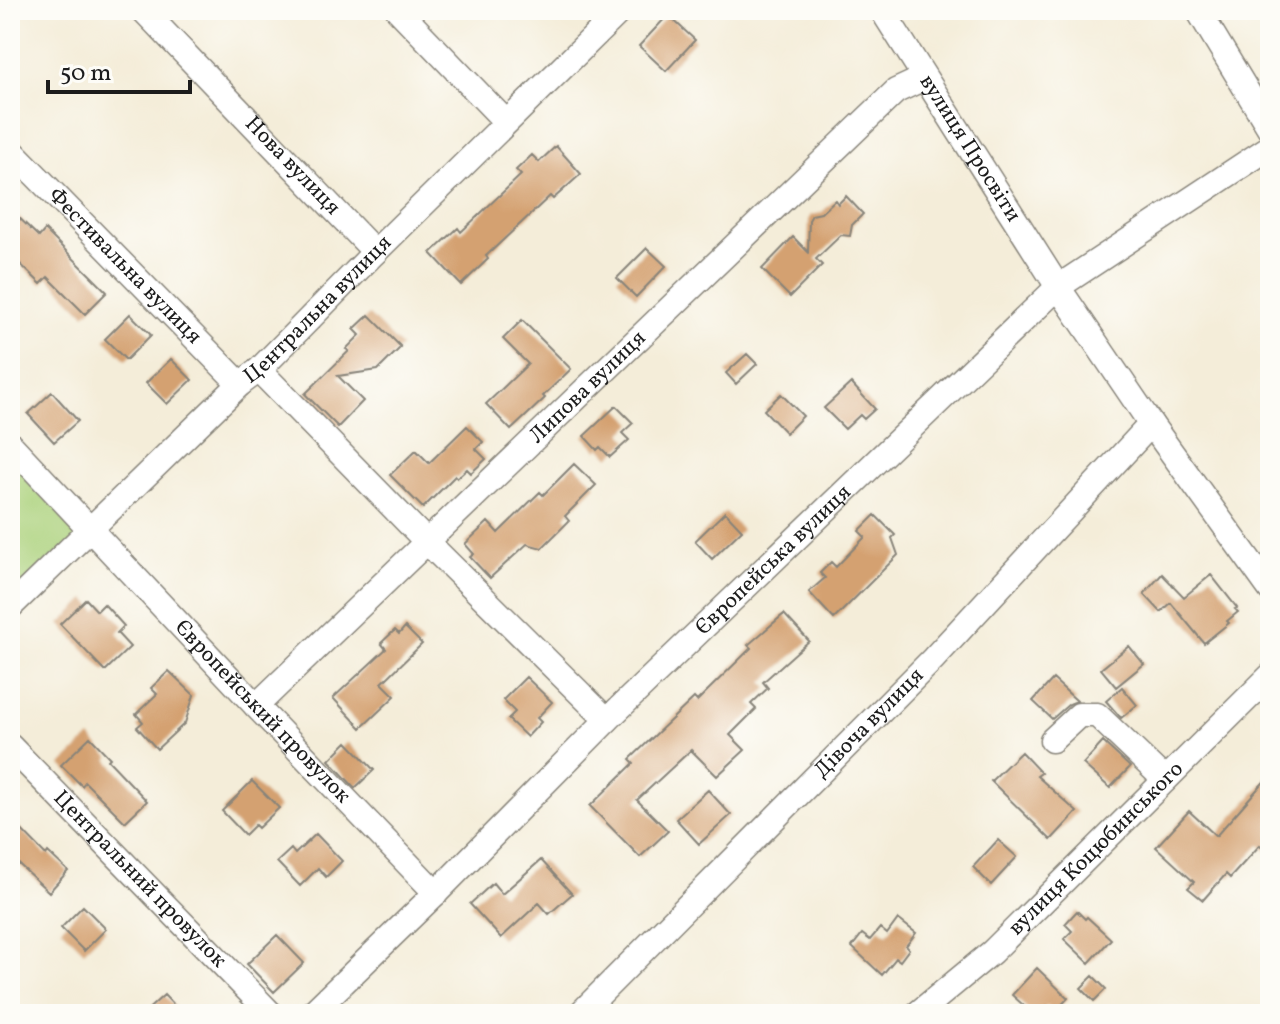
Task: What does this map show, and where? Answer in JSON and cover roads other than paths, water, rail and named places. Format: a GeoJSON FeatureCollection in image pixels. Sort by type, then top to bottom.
{"type":"FeatureCollection","features":[{"type":"Feature","properties":{"kind":"street","name":"Нова вулиця"},"geometry":{"type":"LineString","coordinates":[[143,10],[375,252]]}},
{"type":"Feature","properties":{"kind":"street"},"geometry":{"type":"LineString","coordinates":[[398,10],[506,122]]}},
{"type":"Feature","properties":{"kind":"street","name":"Центральна вулиця"},"geometry":{"type":"LineString","coordinates":[[10,607],[249,377],[621,10]]}},
{"type":"Feature","properties":{"kind":"street","name":"вулиця Просвіти"},"geometry":{"type":"LineString","coordinates":[[882,10],[1058,287],[1151,424],[1270,589]]}},
{"type":"Feature","properties":{"kind":"street"},"geometry":{"type":"LineString","coordinates":[[1198,10],[1270,129]]}},
{"type":"Feature","properties":{"kind":"street","name":"Липова вулиця"},"geometry":{"type":"LineString","coordinates":[[256,706],[896,91],[924,78]]}},
{"type":"Feature","properties":{"kind":"street","name":"Європейська вулиця"},"geometry":{"type":"LineString","coordinates":[[311,1014],[607,720],[1058,287],[1270,147]]}},
{"type":"Feature","properties":{"kind":"street","name":"Фестивальна вулиця"},"geometry":{"type":"LineString","coordinates":[[10,149],[428,543],[607,720]]}},
{"type":"Feature","properties":{"kind":"street","name":"Дівоча вулиця"},"geometry":{"type":"LineString","coordinates":[[580,1014],[933,659],[1151,424]]}},
{"type":"Feature","properties":{"kind":"street","name":"Європейський провулок"},"geometry":{"type":"LineString","coordinates":[[10,444],[436,893]]}},
{"type":"Feature","properties":{"kind":"street","name":"вулиця Коцюбинського"},"geometry":{"type":"LineString","coordinates":[[917,1014],[992,952],[1270,676]]}},
{"type":"Feature","properties":{"kind":"street"},"geometry":{"type":"LineString","coordinates":[[1052,740],[1079,715],[1097,715],[1165,780]]}},
{"type":"Feature","properties":{"kind":"street","name":"Центральний провулок"},"geometry":{"type":"LineString","coordinates":[[10,746],[271,1014]]}}]}
